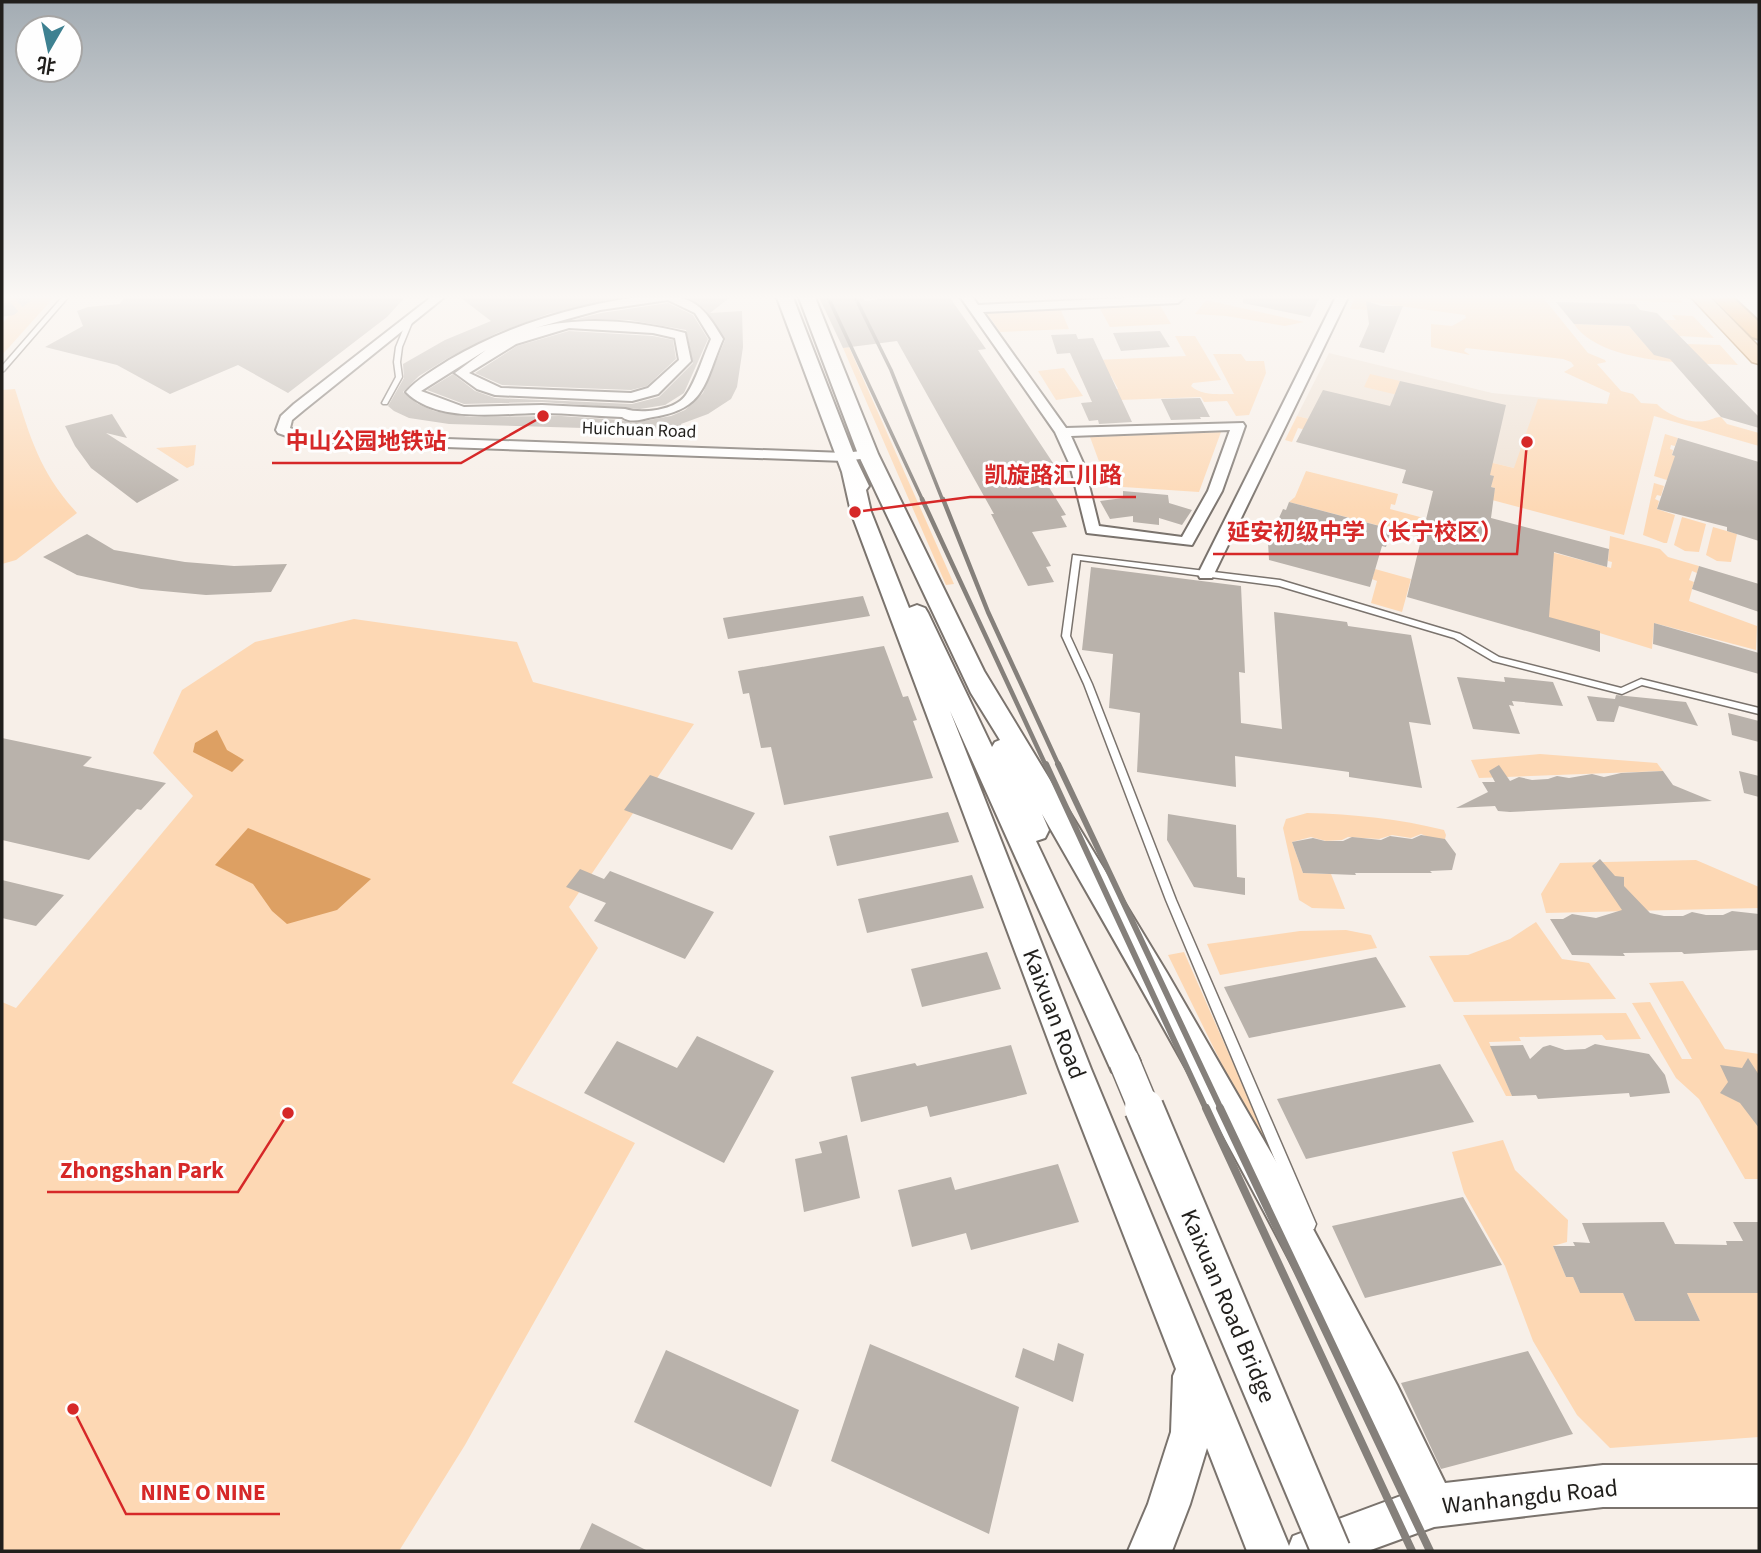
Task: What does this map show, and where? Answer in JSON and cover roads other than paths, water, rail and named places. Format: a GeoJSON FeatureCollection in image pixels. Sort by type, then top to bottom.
{"type":"FeatureCollection","features":[{"type":"Feature","properties":{"kind":"street","name":"Huichuan Road"},"geometry":{"type":"LineString","coordinates":[[349,367],[286,419],[283,430],[303,438],[855,461]]}},
{"type":"Feature","properties":{"kind":"street"},"geometry":{"type":"LineString","coordinates":[[442,367],[412,391],[432,401],[468,411],[625,413],[629,417]]}},
{"type":"Feature","properties":{"kind":"street"},"geometry":{"type":"LineString","coordinates":[[448,367],[497,391],[624,396],[653,391],[677,367]]}},
{"type":"Feature","properties":{"kind":"street"},"geometry":{"type":"LineString","coordinates":[[461,373],[469,367]]}},
{"type":"Feature","properties":{"kind":"street"},"geometry":{"type":"LineString","coordinates":[[629,417],[668,411],[691,399],[704,367]]}},
{"type":"Feature","properties":{"kind":"street","name":"Kaixuan Road"},"geometry":{"type":"LineString","coordinates":[[815,367],[1124,1061]]}},
{"type":"Feature","properties":{"kind":"street","name":"Kaixuan Road"},"geometry":{"type":"LineString","coordinates":[[827,367],[855,461],[861,512],[1075,1069],[1269,1551]]}},
{"type":"Feature","properties":{"kind":"street"},"geometry":{"type":"LineString","coordinates":[[1017,367],[1062,432],[1077,465],[1092,530],[1187,542],[1215,491],[1238,426],[1062,432]]}},
{"type":"Feature","properties":{"kind":"street"},"geometry":{"type":"LineString","coordinates":[[1206,574],[1307,367]]}},
{"type":"Feature","properties":{"kind":"street"},"geometry":{"type":"LineString","coordinates":[[665,377],[699,378]]}},
{"type":"Feature","properties":{"kind":"street"},"geometry":{"type":"LineString","coordinates":[[468,411],[497,391]]}},
{"type":"Feature","properties":{"kind":"street"},"geometry":{"type":"LineString","coordinates":[[624,396],[629,417]]}},
{"type":"Feature","properties":{"kind":"street","name":"Kaixuan Road"},"geometry":{"type":"LineString","coordinates":[[855,461],[976,677],[1192,1046],[1380,1390],[1434,1506]]}},
{"type":"Feature","properties":{"kind":"street","name":"Kaixuan Road"},"geometry":{"type":"LineString","coordinates":[[976,677],[1124,1061]]}},
{"type":"Feature","properties":{"kind":"street","name":"Kaixuan Road Bridge"},"geometry":{"type":"LineString","coordinates":[[1124,1061],[1331,1551]]}},
{"type":"Feature","properties":{"kind":"street"},"geometry":{"type":"LineString","coordinates":[[1150,1551],[1169,1504],[1191,1432],[1194,1367]]}},
{"type":"Feature","properties":{"kind":"street","name":"Wanhangdu Road"},"geometry":{"type":"LineString","coordinates":[[1308,1551],[1434,1506],[1603,1486],[1759,1486]]}},
{"type":"Feature","properties":{"kind":"lane"},"geometry":{"type":"LineString","coordinates":[[385,403],[399,377],[397,367]]}},
{"type":"Feature","properties":{"kind":"lane"},"geometry":{"type":"LineString","coordinates":[[1315,1240],[1171,900],[1088,684],[1066,636],[1076,557],[1280,583],[1457,636],[1496,659],[1622,691],[1641,682],[1759,711]]}},
{"type":"Feature","properties":{"kind":"lane"},"geometry":{"type":"LineString","coordinates":[[1326,1265],[1380,1390]]}},
{"type":"Feature","properties":{"kind":"railway"},"geometry":{"type":"LineString","coordinates":[[861,367],[923,501]]}},
{"type":"Feature","properties":{"kind":"railway"},"geometry":{"type":"LineString","coordinates":[[890,367],[943,501]]}},
{"type":"Feature","properties":{"kind":"railway"},"geometry":{"type":"LineString","coordinates":[[922,499],[1046,766]]}},
{"type":"Feature","properties":{"kind":"railway"},"geometry":{"type":"LineString","coordinates":[[943,499],[988,612],[1059,766]]}},
{"type":"Feature","properties":{"kind":"railway"},"geometry":{"type":"LineString","coordinates":[[1046,764],[1206,1109]]}},
{"type":"Feature","properties":{"kind":"railway"},"geometry":{"type":"LineString","coordinates":[[1058,764],[1221,1109]]}},
{"type":"Feature","properties":{"kind":"railway"},"geometry":{"type":"LineString","coordinates":[[1206,1108],[1412,1551]]}},
{"type":"Feature","properties":{"kind":"railway"},"geometry":{"type":"LineString","coordinates":[[1220,1108],[1430,1551]]}},
{"type":"Feature","properties":{"kind":"place","name":"中山公园地铁站"},"geometry":{"type":"Point","coordinates":[543,416]}},
{"type":"Feature","properties":{"kind":"place","name":"延安初级中学（长宁校区）"},"geometry":{"type":"Point","coordinates":[1527,442]}},
{"type":"Feature","properties":{"kind":"place","name":"凯旋路汇川路"},"geometry":{"type":"Point","coordinates":[855,512]}},
{"type":"Feature","properties":{"kind":"place","name":"Zhongshan Park"},"geometry":{"type":"Point","coordinates":[288,1113]}},
{"type":"Feature","properties":{"kind":"place","name":"NINE O NINE"},"geometry":{"type":"Point","coordinates":[73,1409]}}]}
